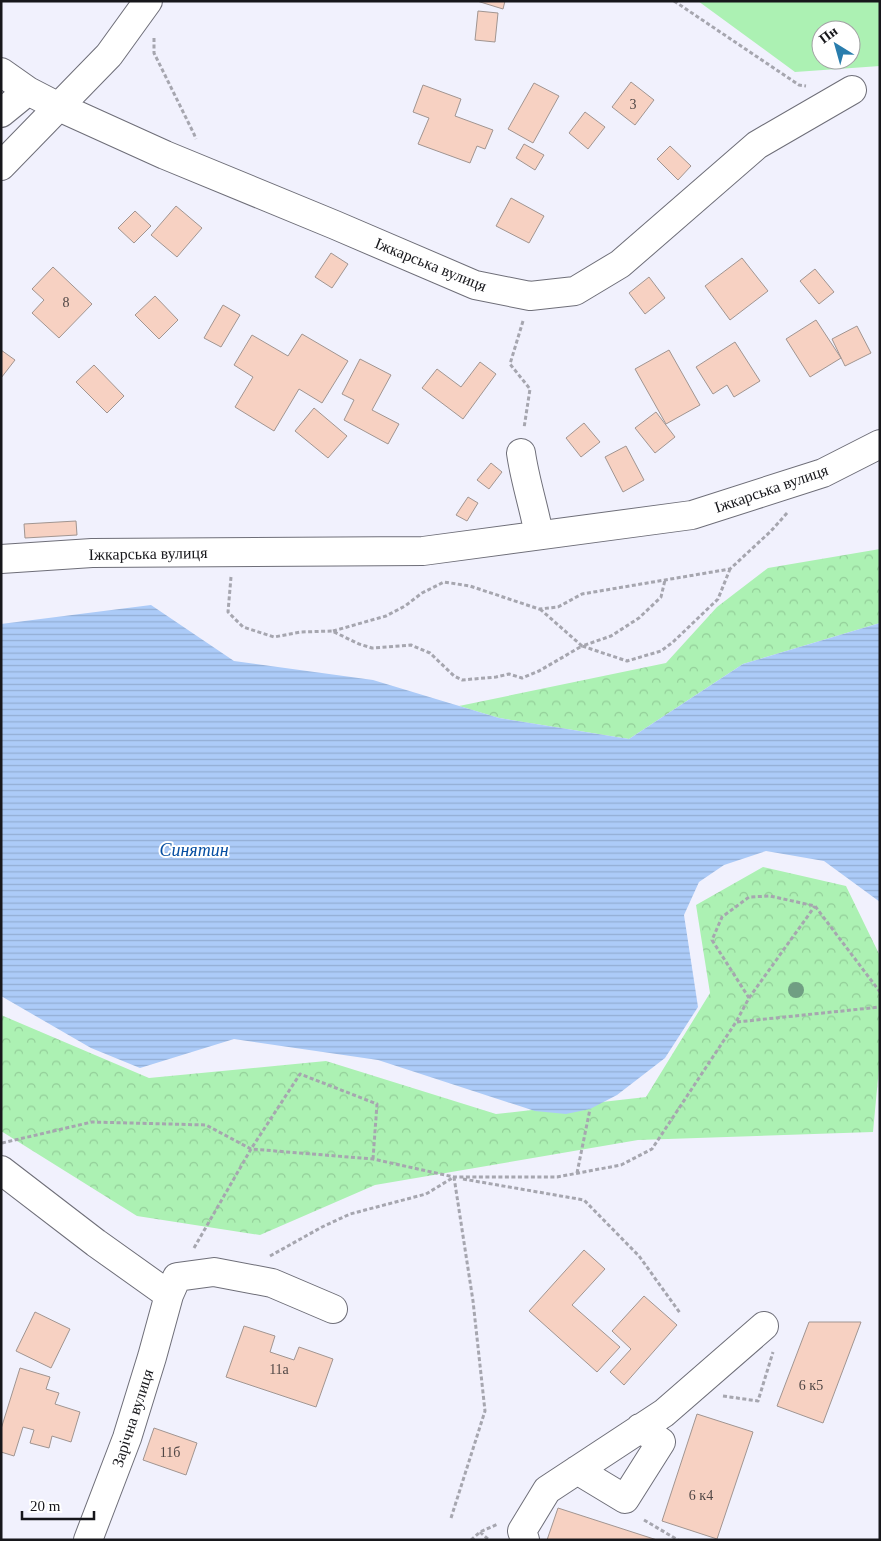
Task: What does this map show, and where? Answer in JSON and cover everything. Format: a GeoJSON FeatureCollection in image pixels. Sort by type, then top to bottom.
{"type":"FeatureCollection","features":[{"type":"Feature","properties":{"kind":"street"},"geometry":{"type":"LineString","coordinates":[[1,166],[110,55],[148,1]]}},
{"type":"Feature","properties":{"kind":"street","name":"Іжкарська вулиця"},"geometry":{"type":"LineString","coordinates":[[1,72],[28,91],[59,107],[165,155],[475,285],[530,296],[575,291],[620,264],[757,145],[852,90]]}},
{"type":"Feature","properties":{"kind":"street"},"geometry":{"type":"LineString","coordinates":[[1,113],[28,91]]}},
{"type":"Feature","properties":{"kind":"street","name":"Іжкарська вулиця"},"geometry":{"type":"LineString","coordinates":[[1,559],[92,553],[423,551],[692,515],[823,473],[880,444]]}},
{"type":"Feature","properties":{"kind":"street"},"geometry":{"type":"LineString","coordinates":[[521,453],[539,535]]}},
{"type":"Feature","properties":{"kind":"street"},"geometry":{"type":"LineString","coordinates":[[1,1170],[96,1243],[173,1286],[214,1272],[272,1283],[332,1309]]}},
{"type":"Feature","properties":{"kind":"street","name":"Зарічна вулиця"},"geometry":{"type":"LineString","coordinates":[[88,1540],[127,1438],[173,1286]]}},
{"type":"Feature","properties":{"kind":"street"},"geometry":{"type":"LineString","coordinates":[[525,1540],[522,1531],[547,1490],[664,1413],[764,1326]]}},
{"type":"Feature","properties":{"kind":"street"},"geometry":{"type":"LineString","coordinates":[[577,1470],[625,1499],[661,1442],[640,1428]]}},
{"type":"Feature","properties":{"kind":"path"},"geometry":{"type":"LineString","coordinates":[[674,1],[800,85],[808,86]]}},
{"type":"Feature","properties":{"kind":"path"},"geometry":{"type":"LineString","coordinates":[[154,36],[154,53],[194,134],[204,171]]}},
{"type":"Feature","properties":{"kind":"path"},"geometry":{"type":"LineString","coordinates":[[521,453],[530,389],[510,364],[530,296]]}},
{"type":"Feature","properties":{"kind":"path"},"geometry":{"type":"LineString","coordinates":[[233,552],[228,612],[243,627],[274,637],[301,632],[332,631],[386,616],[422,593],[444,582],[470,586],[540,609],[582,646],[627,661],[661,651],[673,642],[718,599],[730,569],[771,531],[791,509]]}},
{"type":"Feature","properties":{"kind":"path"},"geometry":{"type":"LineString","coordinates":[[540,609],[558,607],[582,594],[730,569]]}},
{"type":"Feature","properties":{"kind":"path"},"geometry":{"type":"LineString","coordinates":[[332,631],[372,648],[412,645],[430,653],[454,676],[462,680],[509,674],[522,678],[539,671],[582,646],[611,636],[639,618],[661,597],[665,580]]}},
{"type":"Feature","properties":{"kind":"path"},"geometry":{"type":"LineString","coordinates":[[749,998],[712,940],[722,917],[749,897],[770,896],[815,906],[880,992]]}},
{"type":"Feature","properties":{"kind":"path"},"geometry":{"type":"LineString","coordinates":[[237,1277],[252,1266],[322,1227],[350,1214],[426,1194],[454,1177],[557,1177],[620,1166],[652,1149],[736,1022],[749,998],[815,906]]}},
{"type":"Feature","properties":{"kind":"path"},"geometry":{"type":"LineString","coordinates":[[736,1022],[880,1006]]}},
{"type":"Feature","properties":{"kind":"path"},"geometry":{"type":"LineString","coordinates":[[173,1286],[251,1149],[300,1074],[376,1104],[373,1159]]}},
{"type":"Feature","properties":{"kind":"path"},"geometry":{"type":"LineString","coordinates":[[577,1173],[590,1109]]}},
{"type":"Feature","properties":{"kind":"path"},"geometry":{"type":"LineString","coordinates":[[1,1143],[92,1122],[206,1124],[251,1149],[373,1159],[454,1177],[584,1200],[640,1256],[680,1313]]}},
{"type":"Feature","properties":{"kind":"path"},"geometry":{"type":"LineString","coordinates":[[451,1518],[485,1411],[473,1301],[454,1177]]}},
{"type":"Feature","properties":{"kind":"path"},"geometry":{"type":"LineString","coordinates":[[644,1520],[678,1540]]}},
{"type":"Feature","properties":{"kind":"path"},"geometry":{"type":"LineString","coordinates":[[480,1532],[489,1540]]}},
{"type":"Feature","properties":{"kind":"green space"},"geometry":{"type":"Polygon","coordinates":[[[698,1],[880,1],[880,66],[861,67],[861,20],[811,20],[811,70],[823,70],[795,72],[698,1]]]}},
{"type":"Feature","properties":{"kind":"green space"},"geometry":{"type":"Polygon","coordinates":[[[880,549],[880,623],[743,664],[629,739],[499,718],[459,706],[666,663],[717,607],[768,568],[880,549]]]}},
{"type":"Feature","properties":{"kind":"green space"},"geometry":{"type":"Polygon","coordinates":[[[763,867],[846,886],[880,956],[880,1057],[873,1132],[638,1140],[375,1185],[260,1235],[137,1216],[1,1131],[1,1015],[149,1078],[326,1061],[496,1114],[646,1097],[710,993],[696,905],[763,867]]]}},
{"type":"Feature","properties":{"kind":"water","name":"Синятин"},"geometry":{"type":"Polygon","coordinates":[[[151,605],[234,661],[373,680],[499,718],[629,739],[743,664],[880,623],[880,902],[824,861],[766,851],[724,865],[699,882],[684,915],[698,1007],[665,1058],[617,1095],[590,1109],[566,1114],[535,1111],[378,1060],[234,1039],[140,1068],[91,1048],[1,996],[1,624],[151,605]]]}},
{"type":"Feature","properties":{"kind":"building"},"geometry":{"type":"Polygon","coordinates":[[[477,1],[505,1],[503,9],[477,1]]]}},
{"type":"Feature","properties":{"kind":"building"},"geometry":{"type":"Polygon","coordinates":[[[478,11],[498,13],[495,42],[475,40],[478,11]]]}},
{"type":"Feature","properties":{"kind":"building"},"geometry":{"type":"Polygon","coordinates":[[[631,82],[654,100],[635,125],[612,107],[631,82]]]}},
{"type":"Feature","properties":{"kind":"building"},"geometry":{"type":"Polygon","coordinates":[[[534,83],[559,96],[533,143],[508,129],[534,83]]]}},
{"type":"Feature","properties":{"kind":"building"},"geometry":{"type":"Polygon","coordinates":[[[423,85],[461,99],[455,116],[493,130],[485,149],[477,146],[470,163],[418,144],[429,118],[413,112],[423,85]]]}},
{"type":"Feature","properties":{"kind":"building"},"geometry":{"type":"Polygon","coordinates":[[[585,112],[605,127],[588,149],[569,133],[585,112]]]}},
{"type":"Feature","properties":{"kind":"building"},"geometry":{"type":"Polygon","coordinates":[[[524,144],[544,155],[535,170],[516,158],[524,144]]]}},
{"type":"Feature","properties":{"kind":"building"},"geometry":{"type":"Polygon","coordinates":[[[670,146],[691,166],[678,180],[657,159],[670,146]]]}},
{"type":"Feature","properties":{"kind":"building"},"geometry":{"type":"Polygon","coordinates":[[[511,198],[544,216],[529,243],[496,226],[511,198]]]}},
{"type":"Feature","properties":{"kind":"building"},"geometry":{"type":"Polygon","coordinates":[[[176,206],[202,228],[177,257],[151,235],[176,206]]]}},
{"type":"Feature","properties":{"kind":"building"},"geometry":{"type":"Polygon","coordinates":[[[135,211],[151,226],[134,243],[118,228],[135,211]]]}},
{"type":"Feature","properties":{"kind":"building"},"geometry":{"type":"Polygon","coordinates":[[[331,253],[348,264],[332,288],[315,277],[331,253]]]}},
{"type":"Feature","properties":{"kind":"building"},"geometry":{"type":"Polygon","coordinates":[[[742,258],[768,291],[730,320],[705,286],[742,258]]]}},
{"type":"Feature","properties":{"kind":"building"},"geometry":{"type":"Polygon","coordinates":[[[53,267],[92,304],[59,338],[32,313],[44,300],[32,289],[53,267]]]}},
{"type":"Feature","properties":{"kind":"building"},"geometry":{"type":"Polygon","coordinates":[[[815,269],[834,292],[819,304],[800,281],[815,269]]]}},
{"type":"Feature","properties":{"kind":"building"},"geometry":{"type":"Polygon","coordinates":[[[649,277],[665,298],[645,314],[629,293],[649,277]]]}},
{"type":"Feature","properties":{"kind":"building"},"geometry":{"type":"Polygon","coordinates":[[[155,296],[178,320],[159,339],[135,315],[155,296]]]}},
{"type":"Feature","properties":{"kind":"building"},"geometry":{"type":"Polygon","coordinates":[[[223,305],[240,315],[221,347],[204,338],[223,305]]]}},
{"type":"Feature","properties":{"kind":"building"},"geometry":{"type":"Polygon","coordinates":[[[816,320],[841,358],[810,377],[786,339],[816,320]]]}},
{"type":"Feature","properties":{"kind":"building"},"geometry":{"type":"Polygon","coordinates":[[[857,326],[871,353],[845,366],[832,339],[857,326]]]}},
{"type":"Feature","properties":{"kind":"building"},"geometry":{"type":"Polygon","coordinates":[[[302,334],[348,361],[322,403],[299,389],[274,431],[235,407],[253,377],[234,365],[252,335],[288,356],[302,334]]]}},
{"type":"Feature","properties":{"kind":"building"},"geometry":{"type":"Polygon","coordinates":[[[735,342],[760,381],[734,397],[727,385],[713,394],[696,367],[735,342]]]}},
{"type":"Feature","properties":{"kind":"building"},"geometry":{"type":"Polygon","coordinates":[[[1,350],[15,360],[1,378],[1,350]]]}},
{"type":"Feature","properties":{"kind":"building"},"geometry":{"type":"Polygon","coordinates":[[[669,350],[700,405],[666,424],[635,369],[669,350]]]}},
{"type":"Feature","properties":{"kind":"building"},"geometry":{"type":"Polygon","coordinates":[[[360,359],[391,375],[372,410],[399,424],[388,444],[344,420],[354,400],[342,394],[360,359]]]}},
{"type":"Feature","properties":{"kind":"building"},"geometry":{"type":"Polygon","coordinates":[[[480,362],[496,374],[463,419],[422,388],[437,369],[461,387],[480,362]]]}},
{"type":"Feature","properties":{"kind":"building"},"geometry":{"type":"Polygon","coordinates":[[[94,365],[124,396],[107,413],[76,382],[94,365]]]}},
{"type":"Feature","properties":{"kind":"building"},"geometry":{"type":"Polygon","coordinates":[[[314,408],[347,436],[328,458],[295,431],[314,408]]]}},
{"type":"Feature","properties":{"kind":"building"},"geometry":{"type":"Polygon","coordinates":[[[656,412],[675,437],[655,453],[635,428],[656,412]]]}},
{"type":"Feature","properties":{"kind":"building"},"geometry":{"type":"Polygon","coordinates":[[[584,423],[600,442],[581,457],[566,438],[584,423]]]}},
{"type":"Feature","properties":{"kind":"building"},"geometry":{"type":"Polygon","coordinates":[[[626,446],[644,480],[623,492],[605,457],[626,446]]]}},
{"type":"Feature","properties":{"kind":"building"},"geometry":{"type":"Polygon","coordinates":[[[491,463],[502,472],[489,489],[477,480],[491,463]]]}},
{"type":"Feature","properties":{"kind":"building"},"geometry":{"type":"Polygon","coordinates":[[[468,497],[478,503],[467,521],[456,515],[468,497]]]}},
{"type":"Feature","properties":{"kind":"building"},"geometry":{"type":"Polygon","coordinates":[[[76,521],[77,535],[25,538],[24,524],[76,521]]]}},
{"type":"Feature","properties":{"kind":"building"},"geometry":{"type":"Polygon","coordinates":[[[584,1250],[605,1269],[572,1305],[620,1347],[597,1372],[529,1311],[584,1250]]]}},
{"type":"Feature","properties":{"kind":"building"},"geometry":{"type":"Polygon","coordinates":[[[644,1296],[677,1325],[624,1385],[610,1372],[631,1349],[612,1331],[644,1296]]]}},
{"type":"Feature","properties":{"kind":"building"},"geometry":{"type":"Polygon","coordinates":[[[35,1312],[70,1329],[51,1368],[16,1351],[35,1312]]]}},
{"type":"Feature","properties":{"kind":"building"},"geometry":{"type":"Polygon","coordinates":[[[809,1322],[861,1322],[823,1423],[777,1406],[809,1322]]]}},
{"type":"Feature","properties":{"kind":"building"},"geometry":{"type":"Polygon","coordinates":[[[244,1326],[275,1336],[270,1352],[294,1360],[299,1347],[333,1359],[316,1407],[226,1377],[244,1326]]]}},
{"type":"Feature","properties":{"kind":"building"},"geometry":{"type":"Polygon","coordinates":[[[20,1368],[50,1377],[46,1389],[59,1393],[55,1404],[80,1412],[71,1442],[52,1436],[49,1448],[30,1443],[34,1430],[23,1427],[14,1456],[1,1452],[1,1429],[20,1368]]]}},
{"type":"Feature","properties":{"kind":"building"},"geometry":{"type":"Polygon","coordinates":[[[697,1414],[753,1432],[717,1539],[662,1521],[697,1414]]]}},
{"type":"Feature","properties":{"kind":"building"},"geometry":{"type":"Polygon","coordinates":[[[154,1428],[197,1443],[186,1475],[143,1460],[154,1428]]]}},
{"type":"Feature","properties":{"kind":"building"},"geometry":{"type":"Polygon","coordinates":[[[558,1508],[657,1540],[547,1540],[558,1508]]]}}]}
